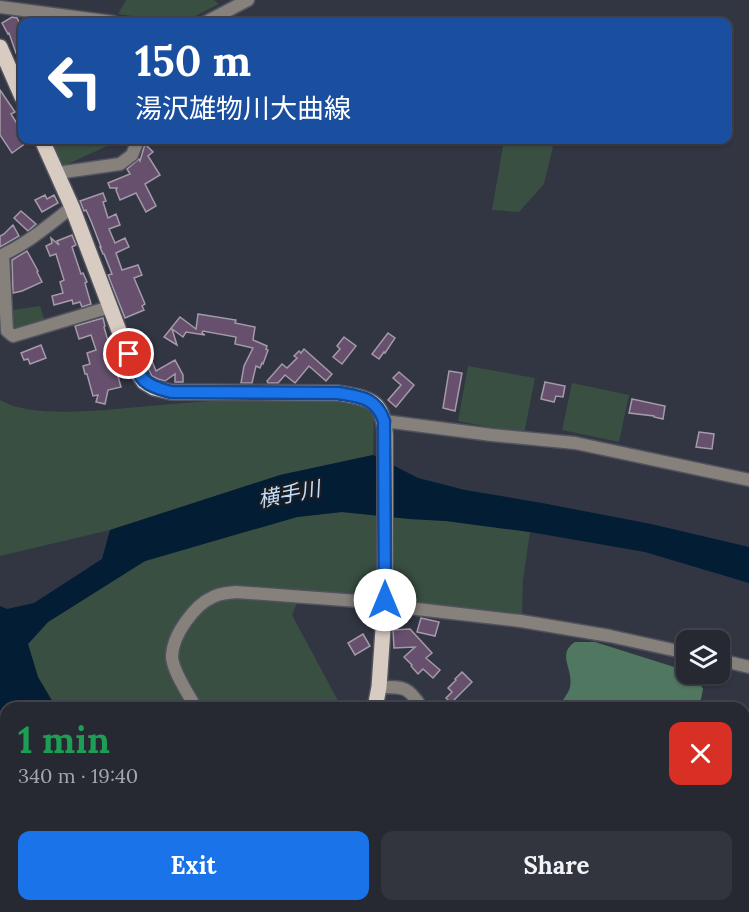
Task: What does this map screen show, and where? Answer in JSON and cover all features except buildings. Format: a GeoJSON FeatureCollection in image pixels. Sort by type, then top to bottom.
{"type":"FeatureCollection","features":[{"type":"Feature","properties":{"kind":"main road"},"geometry":{"type":"LineString","coordinates":[[0,47],[18,88]]}},
{"type":"Feature","properties":{"kind":"main road"},"geometry":{"type":"LineString","coordinates":[[45,144],[72,207],[110,307],[144,382],[154,388],[171,392],[338,393],[364,398],[381,412],[384,428],[385,602],[376,702]]}},
{"type":"Feature","properties":{"kind":"street"},"geometry":{"type":"LineString","coordinates":[[214,18],[248,0]]}},
{"type":"Feature","properties":{"kind":"street"},"geometry":{"type":"LineString","coordinates":[[0,7],[83,18]]}},
{"type":"Feature","properties":{"kind":"street"},"geometry":{"type":"LineString","coordinates":[[57,173],[120,164],[132,155],[136,144]]}},
{"type":"Feature","properties":{"kind":"street"},"geometry":{"type":"LineString","coordinates":[[72,207],[29,240],[2,255],[6,287],[7,331],[13,336],[110,307]]}},
{"type":"Feature","properties":{"kind":"street"},"geometry":{"type":"LineString","coordinates":[[384,428],[575,443],[749,480]]}},
{"type":"Feature","properties":{"kind":"street"},"geometry":{"type":"LineString","coordinates":[[193,702],[175,668],[172,657],[174,645],[187,620],[202,603],[223,593],[385,602],[417,609],[532,623],[676,650]]}},
{"type":"Feature","properties":{"kind":"street"},"geometry":{"type":"LineString","coordinates":[[730,662],[749,667]]}},
{"type":"Feature","properties":{"kind":"street"},"geometry":{"type":"LineString","coordinates":[[379,687],[402,687],[415,696],[418,702]]}},
{"type":"Feature","properties":{"kind":"green space"},"geometry":{"type":"Polygon","coordinates":[[[126,0],[214,0],[219,4],[191,18],[145,18],[118,14],[126,0]]]}},
{"type":"Feature","properties":{"kind":"green space"},"geometry":{"type":"Polygon","coordinates":[[[53,144],[111,144],[66,165],[59,165],[53,144]]]}},
{"type":"Feature","properties":{"kind":"green space"},"geometry":{"type":"Polygon","coordinates":[[[503,144],[554,144],[544,184],[519,212],[492,210],[503,144]]]}},
{"type":"Feature","properties":{"kind":"green space"},"geometry":{"type":"Polygon","coordinates":[[[40,306],[45,321],[16,330],[12,328],[12,310],[40,306]]]}},
{"type":"Feature","properties":{"kind":"green space"},"geometry":{"type":"Polygon","coordinates":[[[468,366],[535,378],[524,434],[458,421],[468,366]]]}},
{"type":"Feature","properties":{"kind":"green space"},"geometry":{"type":"Polygon","coordinates":[[[572,383],[629,395],[619,442],[562,430],[572,383]]]}},
{"type":"Feature","properties":{"kind":"green space"},"geometry":{"type":"Polygon","coordinates":[[[233,399],[342,400],[366,405],[374,417],[373,455],[280,475],[110,530],[0,556],[0,400],[32,410],[73,412],[233,399]]]}},
{"type":"Feature","properties":{"kind":"green space"},"geometry":{"type":"Polygon","coordinates":[[[342,512],[446,521],[530,532],[523,580],[522,615],[301,593],[292,615],[339,702],[53,702],[38,677],[28,644],[48,622],[145,561],[297,517],[342,512]]]}},
{"type":"Feature","properties":{"kind":"green space"},"geometry":{"type":"Polygon","coordinates":[[[575,642],[595,642],[676,668],[676,684],[700,684],[703,689],[701,699],[699,702],[562,702],[568,693],[571,680],[567,652],[575,642]]]}},
{"type":"Feature","properties":{"kind":"water","name":"横手川"},"geometry":{"type":"Polygon","coordinates":[[[373,455],[418,478],[465,490],[651,524],[749,547],[749,583],[645,552],[530,532],[446,521],[342,512],[297,517],[145,561],[48,622],[28,644],[38,677],[53,702],[0,702],[0,606],[7,609],[34,603],[102,559],[110,530],[280,475],[373,455]]]}},
{"type":"Feature","properties":{"kind":"route"},"geometry":{"type":"LineString","coordinates":[[129,354],[144,382],[154,388],[171,392],[338,393],[364,398],[374,404],[381,412],[384,421],[385,600]]}}]}
